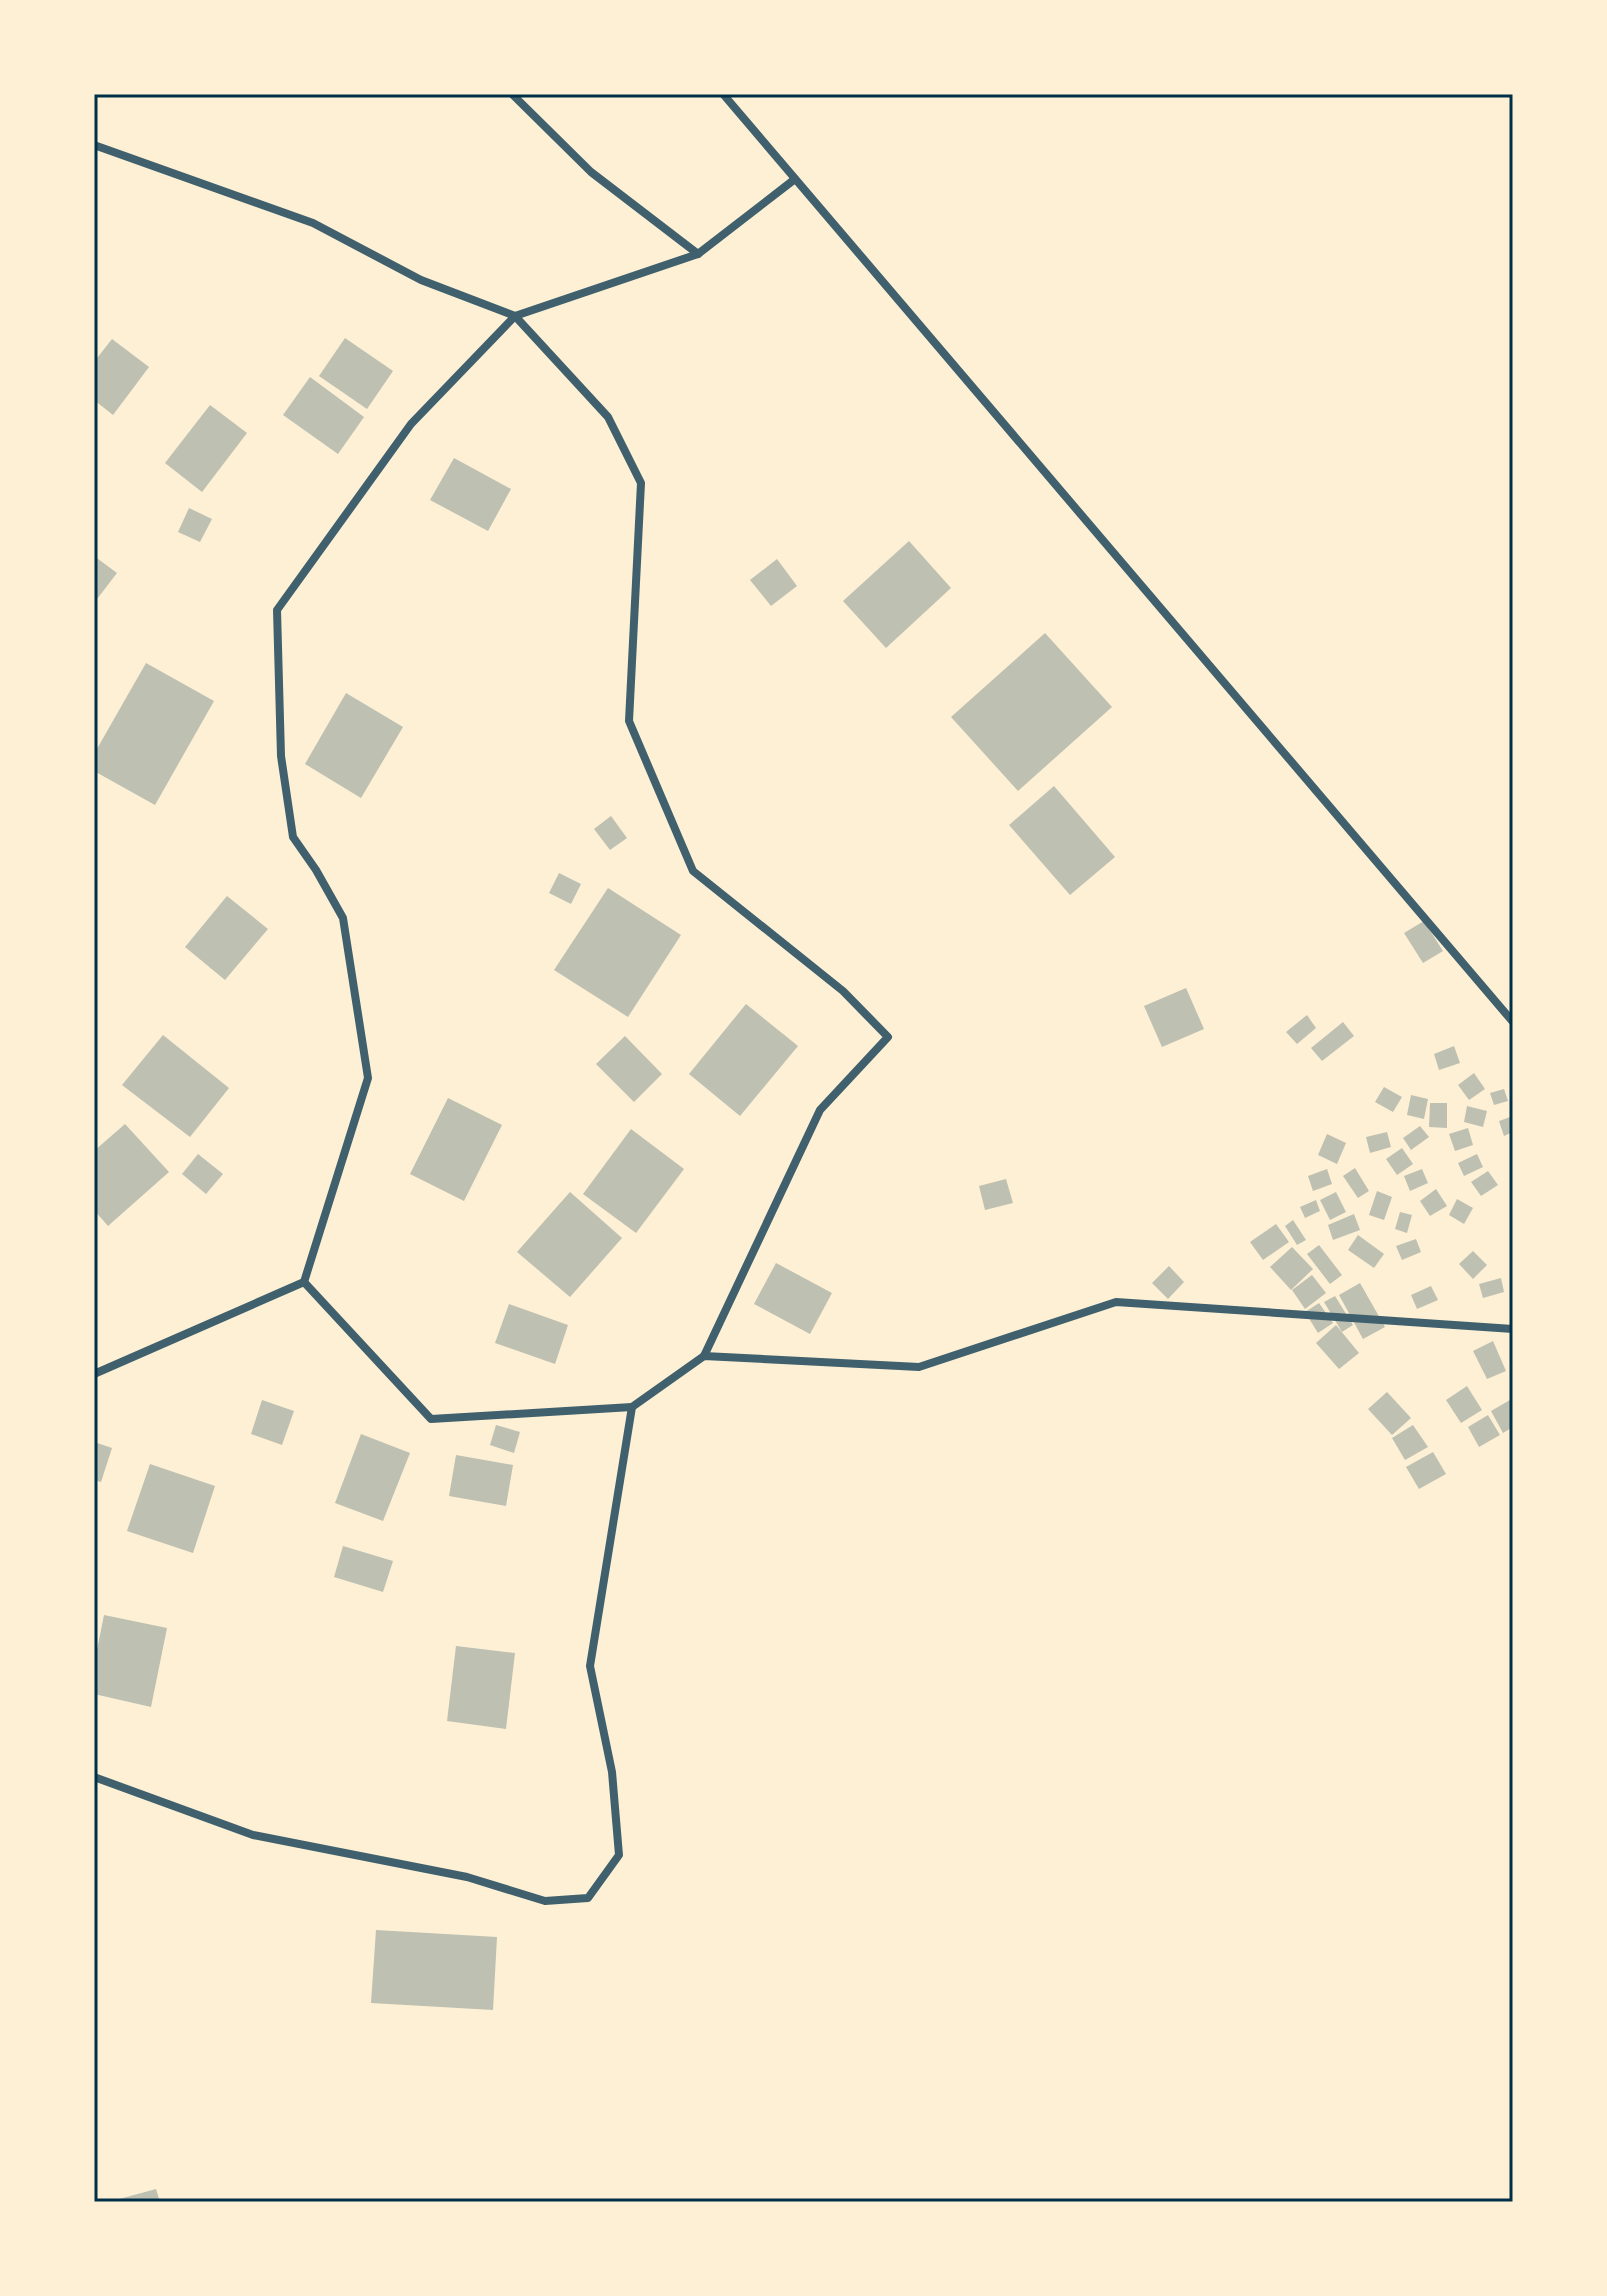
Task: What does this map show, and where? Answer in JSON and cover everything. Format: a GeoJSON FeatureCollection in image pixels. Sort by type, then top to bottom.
{"type":"FeatureCollection","features":[{"type":"Feature","properties":{"kind":"street"},"geometry":{"type":"LineString","coordinates":[[512,94],[591,172],[698,254]]}},
{"type":"Feature","properties":{"kind":"street"},"geometry":{"type":"LineString","coordinates":[[723,94],[1513,1022]]}},
{"type":"Feature","properties":{"kind":"street"},"geometry":{"type":"LineString","coordinates":[[94,145],[313,223],[421,280],[515,316],[608,417],[641,483],[629,721],[693,871],[843,991],[888,1037],[820,1110],[704,1356],[632,1407],[431,1419],[304,1282]]}},
{"type":"Feature","properties":{"kind":"street"},"geometry":{"type":"LineString","coordinates":[[94,1374],[304,1282],[368,1078],[343,918],[293,837],[281,756],[277,610],[411,424],[515,316],[698,254],[795,179]]}},
{"type":"Feature","properties":{"kind":"street"},"geometry":{"type":"LineString","coordinates":[[704,1356],[919,1367],[1116,1302],[1513,1329]]}},
{"type":"Feature","properties":{"kind":"street"},"geometry":{"type":"LineString","coordinates":[[94,1777],[253,1835],[467,1877],[545,1901],[588,1898],[619,1855],[612,1772],[590,1666],[632,1407]]}},
{"type":"Feature","properties":{"kind":"building"},"geometry":{"type":"Polygon","coordinates":[[[345,338],[393,371],[367,409],[319,376],[345,338]]]}},
{"type":"Feature","properties":{"kind":"building"},"geometry":{"type":"Polygon","coordinates":[[[112,339],[149,367],[113,415],[94,400],[94,362],[112,339]]]}},
{"type":"Feature","properties":{"kind":"building"},"geometry":{"type":"Polygon","coordinates":[[[310,377],[364,417],[338,454],[283,415],[310,377]]]}},
{"type":"Feature","properties":{"kind":"building"},"geometry":{"type":"Polygon","coordinates":[[[210,405],[247,433],[202,492],[165,463],[210,405]]]}},
{"type":"Feature","properties":{"kind":"building"},"geometry":{"type":"Polygon","coordinates":[[[454,458],[511,489],[488,531],[430,500],[454,458]]]}},
{"type":"Feature","properties":{"kind":"building"},"geometry":{"type":"Polygon","coordinates":[[[189,508],[212,519],[200,542],[178,532],[189,508]]]}},
{"type":"Feature","properties":{"kind":"building"},"geometry":{"type":"Polygon","coordinates":[[[909,541],[951,588],[886,648],[843,601],[909,541]]]}},
{"type":"Feature","properties":{"kind":"building"},"geometry":{"type":"Polygon","coordinates":[[[94,556],[117,573],[94,603],[94,556]]]}},
{"type":"Feature","properties":{"kind":"building"},"geometry":{"type":"Polygon","coordinates":[[[777,559],[797,586],[771,606],[750,580],[777,559]]]}},
{"type":"Feature","properties":{"kind":"building"},"geometry":{"type":"Polygon","coordinates":[[[1045,633],[1112,707],[1018,791],[951,717],[1045,633]]]}},
{"type":"Feature","properties":{"kind":"building"},"geometry":{"type":"Polygon","coordinates":[[[146,663],[214,701],[155,805],[94,771],[94,754],[146,663]]]}},
{"type":"Feature","properties":{"kind":"building"},"geometry":{"type":"Polygon","coordinates":[[[346,693],[403,727],[361,798],[305,764],[346,693]]]}},
{"type":"Feature","properties":{"kind":"building"},"geometry":{"type":"Polygon","coordinates":[[[1054,786],[1115,857],[1070,895],[1009,825],[1054,786]]]}},
{"type":"Feature","properties":{"kind":"building"},"geometry":{"type":"Polygon","coordinates":[[[611,816],[627,838],[610,850],[594,829],[611,816]]]}},
{"type":"Feature","properties":{"kind":"building"},"geometry":{"type":"Polygon","coordinates":[[[559,873],[581,884],[571,904],[549,893],[559,873]]]}},
{"type":"Feature","properties":{"kind":"building"},"geometry":{"type":"Polygon","coordinates":[[[608,888],[681,935],[628,1017],[554,970],[608,888]]]}},
{"type":"Feature","properties":{"kind":"building"},"geometry":{"type":"Polygon","coordinates":[[[227,896],[268,929],[225,980],[185,947],[227,896]]]}},
{"type":"Feature","properties":{"kind":"building"},"geometry":{"type":"Polygon","coordinates":[[[1424,921],[1443,951],[1423,963],[1404,933],[1424,921]]]}},
{"type":"Feature","properties":{"kind":"building"},"geometry":{"type":"Polygon","coordinates":[[[1186,988],[1204,1029],[1162,1047],[1144,1006],[1186,988]]]}},
{"type":"Feature","properties":{"kind":"building"},"geometry":{"type":"Polygon","coordinates":[[[746,1004],[798,1046],[740,1116],[689,1074],[746,1004]]]}},
{"type":"Feature","properties":{"kind":"building"},"geometry":{"type":"Polygon","coordinates":[[[1307,1015],[1316,1028],[1297,1044],[1286,1032],[1307,1015]]]}},
{"type":"Feature","properties":{"kind":"building"},"geometry":{"type":"Polygon","coordinates":[[[1343,1022],[1354,1036],[1322,1061],[1311,1048],[1343,1022]]]}},
{"type":"Feature","properties":{"kind":"building"},"geometry":{"type":"Polygon","coordinates":[[[163,1035],[229,1088],[190,1137],[122,1085],[163,1035]]]}},
{"type":"Feature","properties":{"kind":"building"},"geometry":{"type":"Polygon","coordinates":[[[625,1036],[662,1074],[634,1102],[596,1064],[625,1036]]]}},
{"type":"Feature","properties":{"kind":"building"},"geometry":{"type":"Polygon","coordinates":[[[1454,1046],[1460,1063],[1439,1070],[1434,1054],[1454,1046]]]}},
{"type":"Feature","properties":{"kind":"building"},"geometry":{"type":"Polygon","coordinates":[[[1474,1073],[1485,1089],[1469,1100],[1458,1085],[1474,1073]]]}},
{"type":"Feature","properties":{"kind":"building"},"geometry":{"type":"Polygon","coordinates":[[[1384,1087],[1402,1097],[1393,1112],[1375,1102],[1384,1087]]]}},
{"type":"Feature","properties":{"kind":"building"},"geometry":{"type":"Polygon","coordinates":[[[1504,1089],[1508,1101],[1494,1105],[1490,1093],[1504,1089]]]}},
{"type":"Feature","properties":{"kind":"building"},"geometry":{"type":"Polygon","coordinates":[[[1411,1095],[1428,1099],[1424,1119],[1407,1115],[1411,1095]]]}},
{"type":"Feature","properties":{"kind":"building"},"geometry":{"type":"Polygon","coordinates":[[[448,1098],[502,1125],[464,1201],[410,1174],[448,1098]]]}},
{"type":"Feature","properties":{"kind":"building"},"geometry":{"type":"Polygon","coordinates":[[[1430,1103],[1447,1103],[1447,1128],[1429,1127],[1430,1103]]]}},
{"type":"Feature","properties":{"kind":"building"},"geometry":{"type":"Polygon","coordinates":[[[1467,1106],[1487,1111],[1483,1127],[1464,1122],[1467,1106]]]}},
{"type":"Feature","properties":{"kind":"building"},"geometry":{"type":"Polygon","coordinates":[[[1513,1116],[1513,1132],[1504,1136],[1499,1121],[1513,1116]]]}},
{"type":"Feature","properties":{"kind":"building"},"geometry":{"type":"Polygon","coordinates":[[[125,1124],[169,1172],[108,1226],[94,1210],[94,1151],[125,1124]]]}},
{"type":"Feature","properties":{"kind":"building"},"geometry":{"type":"Polygon","coordinates":[[[1420,1126],[1429,1137],[1411,1150],[1403,1138],[1420,1126]]]}},
{"type":"Feature","properties":{"kind":"building"},"geometry":{"type":"Polygon","coordinates":[[[1468,1128],[1473,1145],[1455,1151],[1449,1134],[1468,1128]]]}},
{"type":"Feature","properties":{"kind":"building"},"geometry":{"type":"Polygon","coordinates":[[[631,1129],[684,1169],[636,1233],[583,1194],[631,1129]]]}},
{"type":"Feature","properties":{"kind":"building"},"geometry":{"type":"Polygon","coordinates":[[[1387,1132],[1391,1147],[1370,1153],[1366,1137],[1387,1132]]]}},
{"type":"Feature","properties":{"kind":"building"},"geometry":{"type":"Polygon","coordinates":[[[1327,1134],[1346,1143],[1337,1164],[1318,1155],[1327,1134]]]}},
{"type":"Feature","properties":{"kind":"building"},"geometry":{"type":"Polygon","coordinates":[[[1402,1148],[1413,1164],[1397,1175],[1386,1159],[1402,1148]]]}},
{"type":"Feature","properties":{"kind":"building"},"geometry":{"type":"Polygon","coordinates":[[[198,1154],[223,1174],[206,1194],[182,1174],[198,1154]]]}},
{"type":"Feature","properties":{"kind":"building"},"geometry":{"type":"Polygon","coordinates":[[[1477,1154],[1483,1167],[1464,1176],[1458,1163],[1477,1154]]]}},
{"type":"Feature","properties":{"kind":"building"},"geometry":{"type":"Polygon","coordinates":[[[1355,1168],[1369,1191],[1358,1198],[1343,1176],[1355,1168]]]}},
{"type":"Feature","properties":{"kind":"building"},"geometry":{"type":"Polygon","coordinates":[[[1327,1169],[1332,1184],[1313,1191],[1308,1176],[1327,1169]]]}},
{"type":"Feature","properties":{"kind":"building"},"geometry":{"type":"Polygon","coordinates":[[[1422,1169],[1428,1183],[1410,1191],[1404,1176],[1422,1169]]]}},
{"type":"Feature","properties":{"kind":"building"},"geometry":{"type":"Polygon","coordinates":[[[1488,1171],[1498,1185],[1481,1196],[1471,1182],[1488,1171]]]}},
{"type":"Feature","properties":{"kind":"building"},"geometry":{"type":"Polygon","coordinates":[[[1006,1179],[1013,1203],[985,1210],[979,1186],[1006,1179]]]}},
{"type":"Feature","properties":{"kind":"building"},"geometry":{"type":"Polygon","coordinates":[[[1436,1189],[1447,1206],[1430,1216],[1420,1201],[1436,1189]]]}},
{"type":"Feature","properties":{"kind":"building"},"geometry":{"type":"Polygon","coordinates":[[[1377,1191],[1392,1197],[1384,1220],[1369,1215],[1377,1191]]]}},
{"type":"Feature","properties":{"kind":"building"},"geometry":{"type":"Polygon","coordinates":[[[570,1192],[622,1238],[570,1297],[517,1252],[570,1192]]]}},
{"type":"Feature","properties":{"kind":"building"},"geometry":{"type":"Polygon","coordinates":[[[1336,1192],[1346,1212],[1330,1220],[1320,1200],[1336,1192]]]}},
{"type":"Feature","properties":{"kind":"building"},"geometry":{"type":"Polygon","coordinates":[[[1457,1199],[1473,1208],[1464,1224],[1449,1215],[1457,1199]]]}},
{"type":"Feature","properties":{"kind":"building"},"geometry":{"type":"Polygon","coordinates":[[[1316,1200],[1320,1211],[1305,1218],[1300,1207],[1316,1200]]]}},
{"type":"Feature","properties":{"kind":"building"},"geometry":{"type":"Polygon","coordinates":[[[1400,1212],[1412,1215],[1407,1233],[1395,1229],[1400,1212]]]}},
{"type":"Feature","properties":{"kind":"building"},"geometry":{"type":"Polygon","coordinates":[[[1354,1214],[1360,1230],[1333,1240],[1328,1225],[1354,1214]]]}},
{"type":"Feature","properties":{"kind":"building"},"geometry":{"type":"Polygon","coordinates":[[[1293,1220],[1306,1240],[1297,1245],[1285,1226],[1293,1220]]]}},
{"type":"Feature","properties":{"kind":"building"},"geometry":{"type":"Polygon","coordinates":[[[1276,1224],[1289,1242],[1263,1260],[1250,1242],[1276,1224]]]}},
{"type":"Feature","properties":{"kind":"building"},"geometry":{"type":"Polygon","coordinates":[[[1358,1235],[1384,1254],[1374,1268],[1348,1250],[1358,1235]]]}},
{"type":"Feature","properties":{"kind":"building"},"geometry":{"type":"Polygon","coordinates":[[[1416,1239],[1421,1252],[1402,1260],[1396,1246],[1416,1239]]]}},
{"type":"Feature","properties":{"kind":"building"},"geometry":{"type":"Polygon","coordinates":[[[1319,1245],[1342,1275],[1330,1284],[1307,1254],[1319,1245]]]}},
{"type":"Feature","properties":{"kind":"building"},"geometry":{"type":"Polygon","coordinates":[[[1292,1247],[1313,1269],[1291,1290],[1270,1267],[1292,1247]]]}},
{"type":"Feature","properties":{"kind":"building"},"geometry":{"type":"Polygon","coordinates":[[[1473,1251],[1487,1265],[1473,1279],[1459,1264],[1473,1251]]]}},
{"type":"Feature","properties":{"kind":"building"},"geometry":{"type":"Polygon","coordinates":[[[776,1263],[832,1293],[810,1334],[754,1304],[776,1263]]]}},
{"type":"Feature","properties":{"kind":"building"},"geometry":{"type":"Polygon","coordinates":[[[1169,1266],[1184,1282],[1168,1299],[1152,1283],[1169,1266]]]}},
{"type":"Feature","properties":{"kind":"building"},"geometry":{"type":"Polygon","coordinates":[[[1312,1275],[1326,1293],[1305,1309],[1292,1290],[1312,1275]]]}},
{"type":"Feature","properties":{"kind":"building"},"geometry":{"type":"Polygon","coordinates":[[[1501,1278],[1504,1292],[1483,1298],[1479,1284],[1501,1278]]]}},
{"type":"Feature","properties":{"kind":"building"},"geometry":{"type":"Polygon","coordinates":[[[1360,1283],[1385,1327],[1363,1339],[1339,1295],[1360,1283]]]}},
{"type":"Feature","properties":{"kind":"building"},"geometry":{"type":"Polygon","coordinates":[[[1431,1286],[1438,1300],[1417,1309],[1411,1295],[1431,1286]]]}},
{"type":"Feature","properties":{"kind":"building"},"geometry":{"type":"Polygon","coordinates":[[[1335,1296],[1353,1325],[1342,1332],[1324,1302],[1335,1296]]]}},
{"type":"Feature","properties":{"kind":"building"},"geometry":{"type":"Polygon","coordinates":[[[1319,1303],[1333,1323],[1318,1333],[1305,1312],[1319,1303]]]}},
{"type":"Feature","properties":{"kind":"building"},"geometry":{"type":"Polygon","coordinates":[[[509,1304],[568,1325],[555,1364],[495,1343],[509,1304]]]}},
{"type":"Feature","properties":{"kind":"building"},"geometry":{"type":"Polygon","coordinates":[[[1336,1325],[1359,1353],[1339,1369],[1316,1343],[1336,1325]]]}},
{"type":"Feature","properties":{"kind":"building"},"geometry":{"type":"Polygon","coordinates":[[[1493,1341],[1506,1371],[1487,1379],[1473,1351],[1493,1341]]]}},
{"type":"Feature","properties":{"kind":"building"},"geometry":{"type":"Polygon","coordinates":[[[1467,1386],[1482,1410],[1461,1423],[1446,1400],[1467,1386]]]}},
{"type":"Feature","properties":{"kind":"building"},"geometry":{"type":"Polygon","coordinates":[[[1387,1392],[1411,1418],[1392,1435],[1368,1409],[1387,1392]]]}},
{"type":"Feature","properties":{"kind":"building"},"geometry":{"type":"Polygon","coordinates":[[[262,1400],[294,1411],[282,1445],[251,1434],[262,1400]]]}},
{"type":"Feature","properties":{"kind":"building"},"geometry":{"type":"Polygon","coordinates":[[[1510,1400],[1513,1427],[1503,1433],[1491,1411],[1510,1400]]]}},
{"type":"Feature","properties":{"kind":"building"},"geometry":{"type":"Polygon","coordinates":[[[1488,1415],[1500,1435],[1479,1447],[1468,1427],[1488,1415]]]}},
{"type":"Feature","properties":{"kind":"building"},"geometry":{"type":"Polygon","coordinates":[[[496,1425],[520,1432],[514,1453],[490,1445],[496,1425]]]}},
{"type":"Feature","properties":{"kind":"building"},"geometry":{"type":"Polygon","coordinates":[[[1413,1425],[1428,1447],[1405,1460],[1392,1438],[1413,1425]]]}},
{"type":"Feature","properties":{"kind":"building"},"geometry":{"type":"Polygon","coordinates":[[[361,1434],[410,1453],[383,1521],[335,1503],[361,1434]]]}},
{"type":"Feature","properties":{"kind":"building"},"geometry":{"type":"Polygon","coordinates":[[[94,1442],[112,1448],[101,1482],[94,1480],[94,1442]]]}},
{"type":"Feature","properties":{"kind":"building"},"geometry":{"type":"Polygon","coordinates":[[[1433,1452],[1446,1474],[1419,1489],[1406,1467],[1433,1452]]]}},
{"type":"Feature","properties":{"kind":"building"},"geometry":{"type":"Polygon","coordinates":[[[456,1455],[513,1465],[506,1506],[449,1496],[456,1455]]]}},
{"type":"Feature","properties":{"kind":"building"},"geometry":{"type":"Polygon","coordinates":[[[150,1464],[215,1486],[193,1553],[127,1531],[150,1464]]]}},
{"type":"Feature","properties":{"kind":"building"},"geometry":{"type":"Polygon","coordinates":[[[343,1546],[393,1561],[383,1592],[334,1577],[343,1546]]]}},
{"type":"Feature","properties":{"kind":"building"},"geometry":{"type":"Polygon","coordinates":[[[104,1615],[167,1628],[151,1707],[94,1694],[94,1665],[104,1615]]]}},
{"type":"Feature","properties":{"kind":"building"},"geometry":{"type":"Polygon","coordinates":[[[456,1646],[515,1653],[506,1729],[447,1721],[456,1646]]]}},
{"type":"Feature","properties":{"kind":"building"},"geometry":{"type":"Polygon","coordinates":[[[376,1930],[497,1937],[493,2010],[371,2003],[376,1930]]]}},
{"type":"Feature","properties":{"kind":"building"},"geometry":{"type":"Polygon","coordinates":[[[156,2189],[160,2202],[112,2202],[112,2201],[156,2189]]]}}]}
